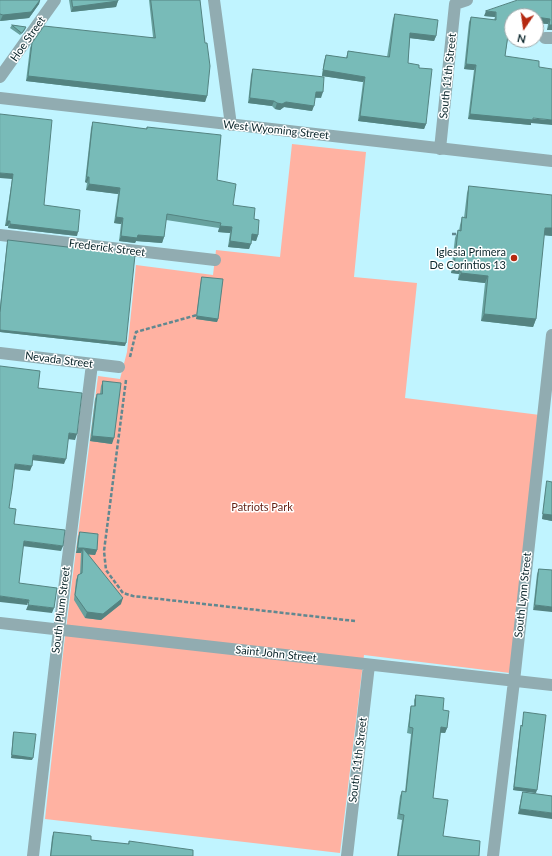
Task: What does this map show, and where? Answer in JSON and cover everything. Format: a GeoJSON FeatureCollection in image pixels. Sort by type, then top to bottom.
{"type":"FeatureCollection","features":[{"type":"Feature","properties":{"kind":"street","name":"Hoe Street"},"geometry":{"type":"LineString","coordinates":[[0,77],[55,0]]}},
{"type":"Feature","properties":{"kind":"street"},"geometry":{"type":"LineString","coordinates":[[214,0],[231,125]]}},
{"type":"Feature","properties":{"kind":"street","name":"South 11th Street"},"geometry":{"type":"LineString","coordinates":[[440,149],[461,2]]}},
{"type":"Feature","properties":{"kind":"street","name":"West Wyoming Street"},"geometry":{"type":"LineString","coordinates":[[0,98],[552,161]]}},
{"type":"Feature","properties":{"kind":"street","name":"Frederick Street"},"geometry":{"type":"LineString","coordinates":[[0,235],[215,260]]}},
{"type":"Feature","properties":{"kind":"street","name":"South Lynn Street"},"geometry":{"type":"LineString","coordinates":[[494,856],[514,681],[548,412],[552,335]]}},
{"type":"Feature","properties":{"kind":"street","name":"Nevada Street"},"geometry":{"type":"LineString","coordinates":[[0,353],[125,369]]}},
{"type":"Feature","properties":{"kind":"street","name":"South Plum Street"},"geometry":{"type":"LineString","coordinates":[[33,856],[92,364]]}},
{"type":"Feature","properties":{"kind":"street","name":"Saint John Street"},"geometry":{"type":"LineString","coordinates":[[0,623],[552,685]]}},
{"type":"Feature","properties":{"kind":"street","name":"South 11th Street"},"geometry":{"type":"LineString","coordinates":[[347,856],[369,665]]}},
{"type":"Feature","properties":{"kind":"path"},"geometry":{"type":"LineString","coordinates":[[452,234],[459,234]]}},
{"type":"Feature","properties":{"kind":"path"},"geometry":{"type":"LineString","coordinates":[[197,315],[136,332],[125,369],[104,550],[106,570],[123,593],[133,596],[355,621]]}},
{"type":"Feature","properties":{"kind":"green space","name":"Patriots Park"},"geometry":{"type":"Polygon","coordinates":[[[292,144],[366,152],[354,277],[417,283],[405,398],[540,415],[510,673],[364,655],[340,853],[45,819],[64,645],[98,376],[120,379],[127,352],[136,265],[213,275],[216,250],[280,257],[292,144]]]}},
{"type":"Feature","properties":{"kind":"building"},"geometry":{"type":"Polygon","coordinates":[[[0,0],[40,0],[31,12],[3,15],[0,14],[0,0]]]}},
{"type":"Feature","properties":{"kind":"building"},"geometry":{"type":"Polygon","coordinates":[[[72,0],[118,0],[118,1],[73,7],[72,0]]]}},
{"type":"Feature","properties":{"kind":"building"},"geometry":{"type":"Polygon","coordinates":[[[151,0],[200,0],[205,43],[207,43],[210,66],[207,96],[28,76],[32,43],[44,26],[155,38],[151,0]]]}},
{"type":"Feature","properties":{"kind":"building"},"geometry":{"type":"Polygon","coordinates":[[[518,0],[552,0],[552,25],[549,25],[550,19],[544,18],[544,8],[504,8],[504,48],[506,48],[505,56],[539,61],[539,67],[552,69],[552,120],[533,118],[533,120],[470,114],[476,65],[466,64],[471,17],[496,20],[496,12],[486,11],[518,0]]]}},
{"type":"Feature","properties":{"kind":"building"},"geometry":{"type":"Polygon","coordinates":[[[395,14],[438,20],[436,36],[410,33],[408,63],[419,65],[419,68],[432,69],[426,124],[360,116],[365,77],[323,70],[326,55],[347,58],[348,51],[389,57],[395,14]]]}},
{"type":"Feature","properties":{"kind":"building"},"geometry":{"type":"Polygon","coordinates":[[[12,25],[26,27],[22,33],[12,25]]]}},
{"type":"Feature","properties":{"kind":"building"},"geometry":{"type":"Polygon","coordinates":[[[253,69],[324,77],[323,92],[316,92],[314,106],[286,102],[282,104],[274,101],[250,98],[253,69]]]}},
{"type":"Feature","properties":{"kind":"building"},"geometry":{"type":"Polygon","coordinates":[[[0,114],[52,120],[44,205],[80,210],[78,232],[10,224],[10,221],[7,221],[13,174],[0,173],[0,114]]]}},
{"type":"Feature","properties":{"kind":"building"},"geometry":{"type":"Polygon","coordinates":[[[93,122],[147,129],[147,127],[221,135],[217,180],[236,184],[233,205],[255,208],[254,219],[259,220],[258,235],[252,234],[251,244],[230,241],[232,227],[220,226],[221,223],[167,214],[164,237],[138,235],[137,238],[121,236],[123,218],[116,217],[120,188],[89,184],[89,177],[87,177],[93,122]]]}},
{"type":"Feature","properties":{"kind":"building","name":"Iglesia Primera De Corintios 13"},"geometry":{"type":"Polygon","coordinates":[[[469,186],[552,195],[552,228],[545,228],[536,319],[484,314],[488,276],[461,273],[461,267],[454,266],[458,230],[461,231],[462,217],[466,218],[469,186]]]}},
{"type":"Feature","properties":{"kind":"building"},"geometry":{"type":"Polygon","coordinates":[[[8,240],[135,255],[126,343],[0,330],[0,313],[8,240]]]}},
{"type":"Feature","properties":{"kind":"building"},"geometry":{"type":"Polygon","coordinates":[[[202,277],[223,279],[218,319],[197,316],[202,277]]]}},
{"type":"Feature","properties":{"kind":"building"},"geometry":{"type":"Polygon","coordinates":[[[0,366],[40,371],[38,388],[82,393],[77,434],[69,433],[66,459],[33,455],[32,466],[15,464],[9,508],[16,509],[14,524],[65,530],[63,546],[24,541],[19,583],[57,588],[54,608],[28,605],[29,600],[0,596],[0,366]]]}},
{"type":"Feature","properties":{"kind":"building"},"geometry":{"type":"Polygon","coordinates":[[[103,381],[121,383],[114,438],[92,436],[97,394],[102,394],[103,381]]]}},
{"type":"Feature","properties":{"kind":"building"},"geometry":{"type":"Polygon","coordinates":[[[547,481],[552,482],[552,515],[543,514],[547,481]]]}},
{"type":"Feature","properties":{"kind":"building"},"geometry":{"type":"Polygon","coordinates":[[[80,532],[98,534],[97,550],[78,548],[80,532]]]}},
{"type":"Feature","properties":{"kind":"building"},"geometry":{"type":"Polygon","coordinates":[[[83,548],[123,598],[103,614],[87,612],[75,595],[78,575],[82,573],[83,548]]]}},
{"type":"Feature","properties":{"kind":"building"},"geometry":{"type":"Polygon","coordinates":[[[539,569],[552,570],[552,607],[535,605],[539,569]]]}},
{"type":"Feature","properties":{"kind":"building"},"geometry":{"type":"Polygon","coordinates":[[[416,695],[444,698],[443,710],[449,711],[447,728],[441,727],[433,798],[448,800],[443,836],[480,841],[479,856],[398,856],[404,815],[399,814],[402,791],[406,792],[413,728],[409,727],[411,706],[415,706],[416,695]]]}},
{"type":"Feature","properties":{"kind":"building"},"geometry":{"type":"Polygon","coordinates":[[[524,712],[546,715],[537,790],[514,787],[521,725],[522,726],[524,712]]]}},
{"type":"Feature","properties":{"kind":"building"},"geometry":{"type":"Polygon","coordinates":[[[14,732],[36,734],[33,758],[12,755],[14,732]]]}},
{"type":"Feature","properties":{"kind":"building"},"geometry":{"type":"Polygon","coordinates":[[[523,792],[552,796],[552,813],[520,809],[523,792]]]}},
{"type":"Feature","properties":{"kind":"building"},"geometry":{"type":"Polygon","coordinates":[[[54,832],[91,836],[91,840],[129,844],[129,841],[193,850],[193,856],[51,856],[54,832]]]}},
{"type":"Feature","properties":{"kind":"place","name":"Iglesia Primera De Corintios 13"},"geometry":{"type":"Point","coordinates":[514,258]}}]}
